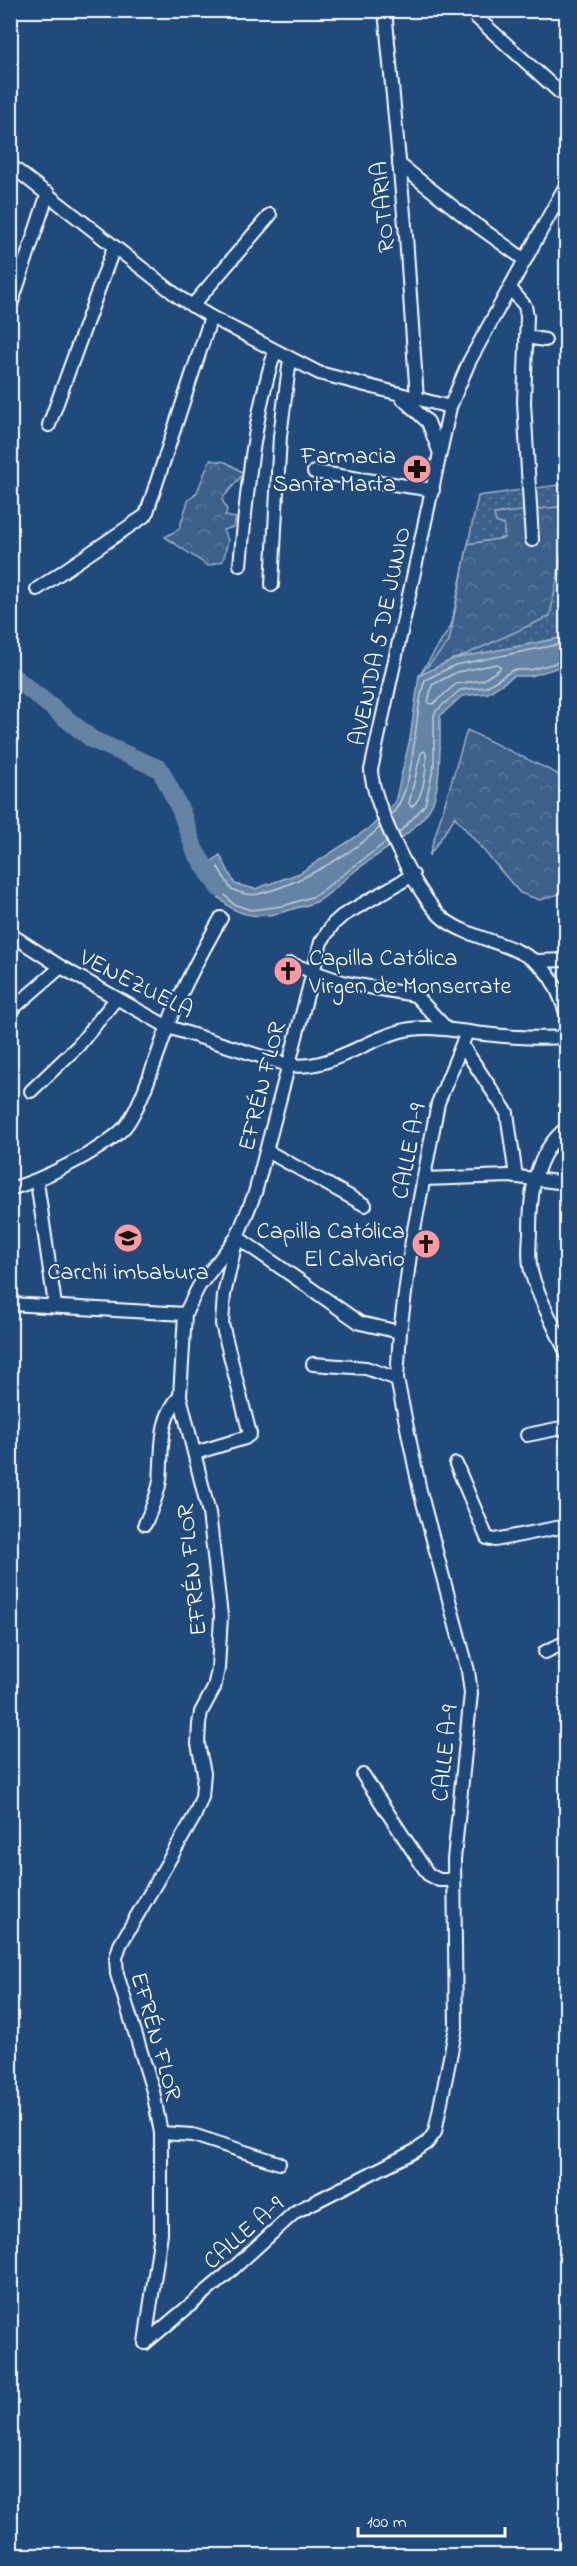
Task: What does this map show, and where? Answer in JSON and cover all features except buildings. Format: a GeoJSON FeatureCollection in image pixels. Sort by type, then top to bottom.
{"type":"FeatureCollection","features":[{"type":"Feature","properties":{"kind":"street","name":"ROTARIA"},"geometry":{"type":"LineString","coordinates":[[385,10],[417,399]]}},
{"type":"Feature","properties":{"kind":"street"},"geometry":{"type":"LineString","coordinates":[[476,17],[567,98]]}},
{"type":"Feature","properties":{"kind":"street"},"geometry":{"type":"LineString","coordinates":[[399,164],[468,219],[525,260]]}},
{"type":"Feature","properties":{"kind":"street"},"geometry":{"type":"LineString","coordinates":[[10,165],[192,306],[211,317],[333,378],[450,407]]}},
{"type":"Feature","properties":{"kind":"street","name":"AVENIDA 5 DE JUNIO"},"geometry":{"type":"LineString","coordinates":[[536,961],[463,930],[444,919],[430,904],[411,872],[378,802],[371,770],[450,407],[469,362],[567,185]]}},
{"type":"Feature","properties":{"kind":"street"},"geometry":{"type":"LineString","coordinates":[[10,308],[48,194]]}},
{"type":"Feature","properties":{"kind":"street"},"geometry":{"type":"LineString","coordinates":[[192,306],[270,215]]}},
{"type":"Feature","properties":{"kind":"street"},"geometry":{"type":"LineString","coordinates":[[49,425],[114,247]]}},
{"type":"Feature","properties":{"kind":"street"},"geometry":{"type":"LineString","coordinates":[[510,288],[525,306],[524,402],[532,540]]}},
{"type":"Feature","properties":{"kind":"street"},"geometry":{"type":"LineString","coordinates":[[37,589],[146,515],[211,317]]}},
{"type":"Feature","properties":{"kind":"street"},"geometry":{"type":"LineString","coordinates":[[526,337],[545,340]]}},
{"type":"Feature","properties":{"kind":"street"},"geometry":{"type":"LineString","coordinates":[[240,564],[250,458],[261,402],[275,351]]}},
{"type":"Feature","properties":{"kind":"street"},"geometry":{"type":"LineString","coordinates":[[272,585],[280,436],[291,359]]}},
{"type":"Feature","properties":{"kind":"street"},"geometry":{"type":"LineString","coordinates":[[399,395],[428,422],[440,452]]}},
{"type":"Feature","properties":{"kind":"street"},"geometry":{"type":"LineString","coordinates":[[314,472],[433,490]]}},
{"type":"Feature","properties":{"kind":"street","name":"EFRÉN FLOR"},"geometry":{"type":"LineString","coordinates":[[145,2343],[161,2233],[161,2133],[153,2091],[122,1993],[116,1958],[132,1924],[194,1817],[202,1797],[204,1773],[198,1744],[199,1724],[201,1712],[214,1688],[218,1669],[221,1616],[208,1513],[180,1396],[185,1314],[198,1286],[237,1237],[255,1193],[321,942],[333,924],[342,916],[411,872]]}},
{"type":"Feature","properties":{"kind":"street"},"geometry":{"type":"LineString","coordinates":[[10,1190],[37,1182],[107,1142],[124,1128],[203,950],[221,918]]}},
{"type":"Feature","properties":{"kind":"street","name":"VENEZUELA"},"geometry":{"type":"LineString","coordinates":[[10,934],[61,967],[168,1027],[288,1065],[318,1064],[404,1030],[447,1029],[516,1037],[567,1037]]}},
{"type":"Feature","properties":{"kind":"street"},"geometry":{"type":"LineString","coordinates":[[536,961],[567,960]]}},
{"type":"Feature","properties":{"kind":"street"},"geometry":{"type":"LineString","coordinates":[[536,961],[550,978],[567,1013]]}},
{"type":"Feature","properties":{"kind":"street"},"geometry":{"type":"LineString","coordinates":[[291,964],[346,983],[416,995],[447,1029]]}},
{"type":"Feature","properties":{"kind":"street"},"geometry":{"type":"LineString","coordinates":[[10,1011],[61,967]]}},
{"type":"Feature","properties":{"kind":"street"},"geometry":{"type":"LineString","coordinates":[[32,1091],[78,1046],[116,999]]}},
{"type":"Feature","properties":{"kind":"street","name":"CALLE A-9"},"geometry":{"type":"LineString","coordinates":[[145,2343],[226,2275],[294,2211],[415,2151],[427,2143],[435,2132],[456,2027],[454,1880],[471,1693],[420,1491],[397,1379],[400,1332],[412,1240],[438,1103],[454,1064],[465,1050],[467,1032]]}},
{"type":"Feature","properties":{"kind":"street"},"geometry":{"type":"LineString","coordinates":[[465,1050],[507,1113],[513,1177],[522,1186],[530,1203]]}},
{"type":"Feature","properties":{"kind":"street"},"geometry":{"type":"LineString","coordinates":[[567,1128],[545,1150],[530,1203],[531,1273],[567,1352]]}},
{"type":"Feature","properties":{"kind":"street"},"geometry":{"type":"LineString","coordinates":[[267,1151],[366,1205]]}},
{"type":"Feature","properties":{"kind":"street"},"geometry":{"type":"LineString","coordinates":[[424,1179],[513,1177],[567,1183]]}},
{"type":"Feature","properties":{"kind":"street"},"geometry":{"type":"LineString","coordinates":[[37,1182],[55,1305]]}},
{"type":"Feature","properties":{"kind":"street"},"geometry":{"type":"LineString","coordinates":[[195,1453],[245,1438],[250,1434],[222,1324],[224,1295],[237,1237],[360,1323],[400,1332]]}},
{"type":"Feature","properties":{"kind":"street"},"geometry":{"type":"LineString","coordinates":[[10,1304],[185,1314]]}},
{"type":"Feature","properties":{"kind":"street"},"geometry":{"type":"LineString","coordinates":[[313,1364],[366,1368],[397,1379]]}},
{"type":"Feature","properties":{"kind":"street"},"geometry":{"type":"LineString","coordinates":[[145,1524],[159,1482],[165,1418],[170,1407],[180,1396]]}},
{"type":"Feature","properties":{"kind":"street"},"geometry":{"type":"LineString","coordinates":[[527,1435],[567,1427]]}},
{"type":"Feature","properties":{"kind":"street"},"geometry":{"type":"LineString","coordinates":[[456,1464],[487,1538],[495,1540],[567,1527]]}},
{"type":"Feature","properties":{"kind":"street"},"geometry":{"type":"LineString","coordinates":[[545,1652],[567,1642]]}},
{"type":"Feature","properties":{"kind":"street"},"geometry":{"type":"LineString","coordinates":[[363,1775],[428,1874],[439,1880],[454,1880]]}},
{"type":"Feature","properties":{"kind":"street"},"geometry":{"type":"LineString","coordinates":[[161,2133],[193,2135],[279,2163]]}},
{"type":"Feature","properties":{"kind":"green space"},"geometry":{"type":"Polygon","coordinates":[[[210,460],[226,462],[244,473],[222,499],[227,510],[225,516],[236,518],[234,527],[223,530],[228,540],[223,561],[208,566],[165,537],[179,529],[188,501],[197,492],[210,460]]]}},
{"type":"Feature","properties":{"kind":"green space"},"geometry":{"type":"Polygon","coordinates":[[[566,484],[566,637],[453,659],[419,676],[451,626],[478,496],[566,484]]]}},
{"type":"Feature","properties":{"kind":"green space"},"geometry":{"type":"Polygon","coordinates":[[[566,506],[566,533],[550,616],[419,676],[449,642],[468,544],[504,538],[504,525],[496,522],[494,514],[566,506]]]}},
{"type":"Feature","properties":{"kind":"green space"},"geometry":{"type":"Polygon","coordinates":[[[467,730],[566,778],[566,892],[540,900],[520,893],[455,817],[429,856],[467,730]]]}},
{"type":"Feature","properties":{"kind":"water"},"geometry":{"type":"Polygon","coordinates":[[[566,637],[566,665],[531,676],[514,676],[488,693],[462,696],[440,716],[438,778],[429,810],[414,828],[320,900],[274,914],[248,915],[227,905],[217,896],[199,872],[220,855],[235,884],[255,889],[300,873],[371,827],[395,802],[410,739],[419,676],[453,659],[566,637]]]}},
{"type":"Feature","properties":{"kind":"waterway"},"geometry":{"type":"LineString","coordinates":[[10,674],[93,740],[160,769],[181,811],[195,851],[219,888]]}},
{"type":"Feature","properties":{"kind":"place","name":"Farmacia Santa Marta"},"geometry":{"type":"Point","coordinates":[417,469]}},
{"type":"Feature","properties":{"kind":"place","name":"Capilla Católica Virgen de Monserrate"},"geometry":{"type":"Point","coordinates":[288,971]}},
{"type":"Feature","properties":{"kind":"place","name":"Carchi imbabura"},"geometry":{"type":"Point","coordinates":[128,1238]}},
{"type":"Feature","properties":{"kind":"place","name":"Capilla Católica El Calvario"},"geometry":{"type":"Point","coordinates":[426,1244]}}]}
